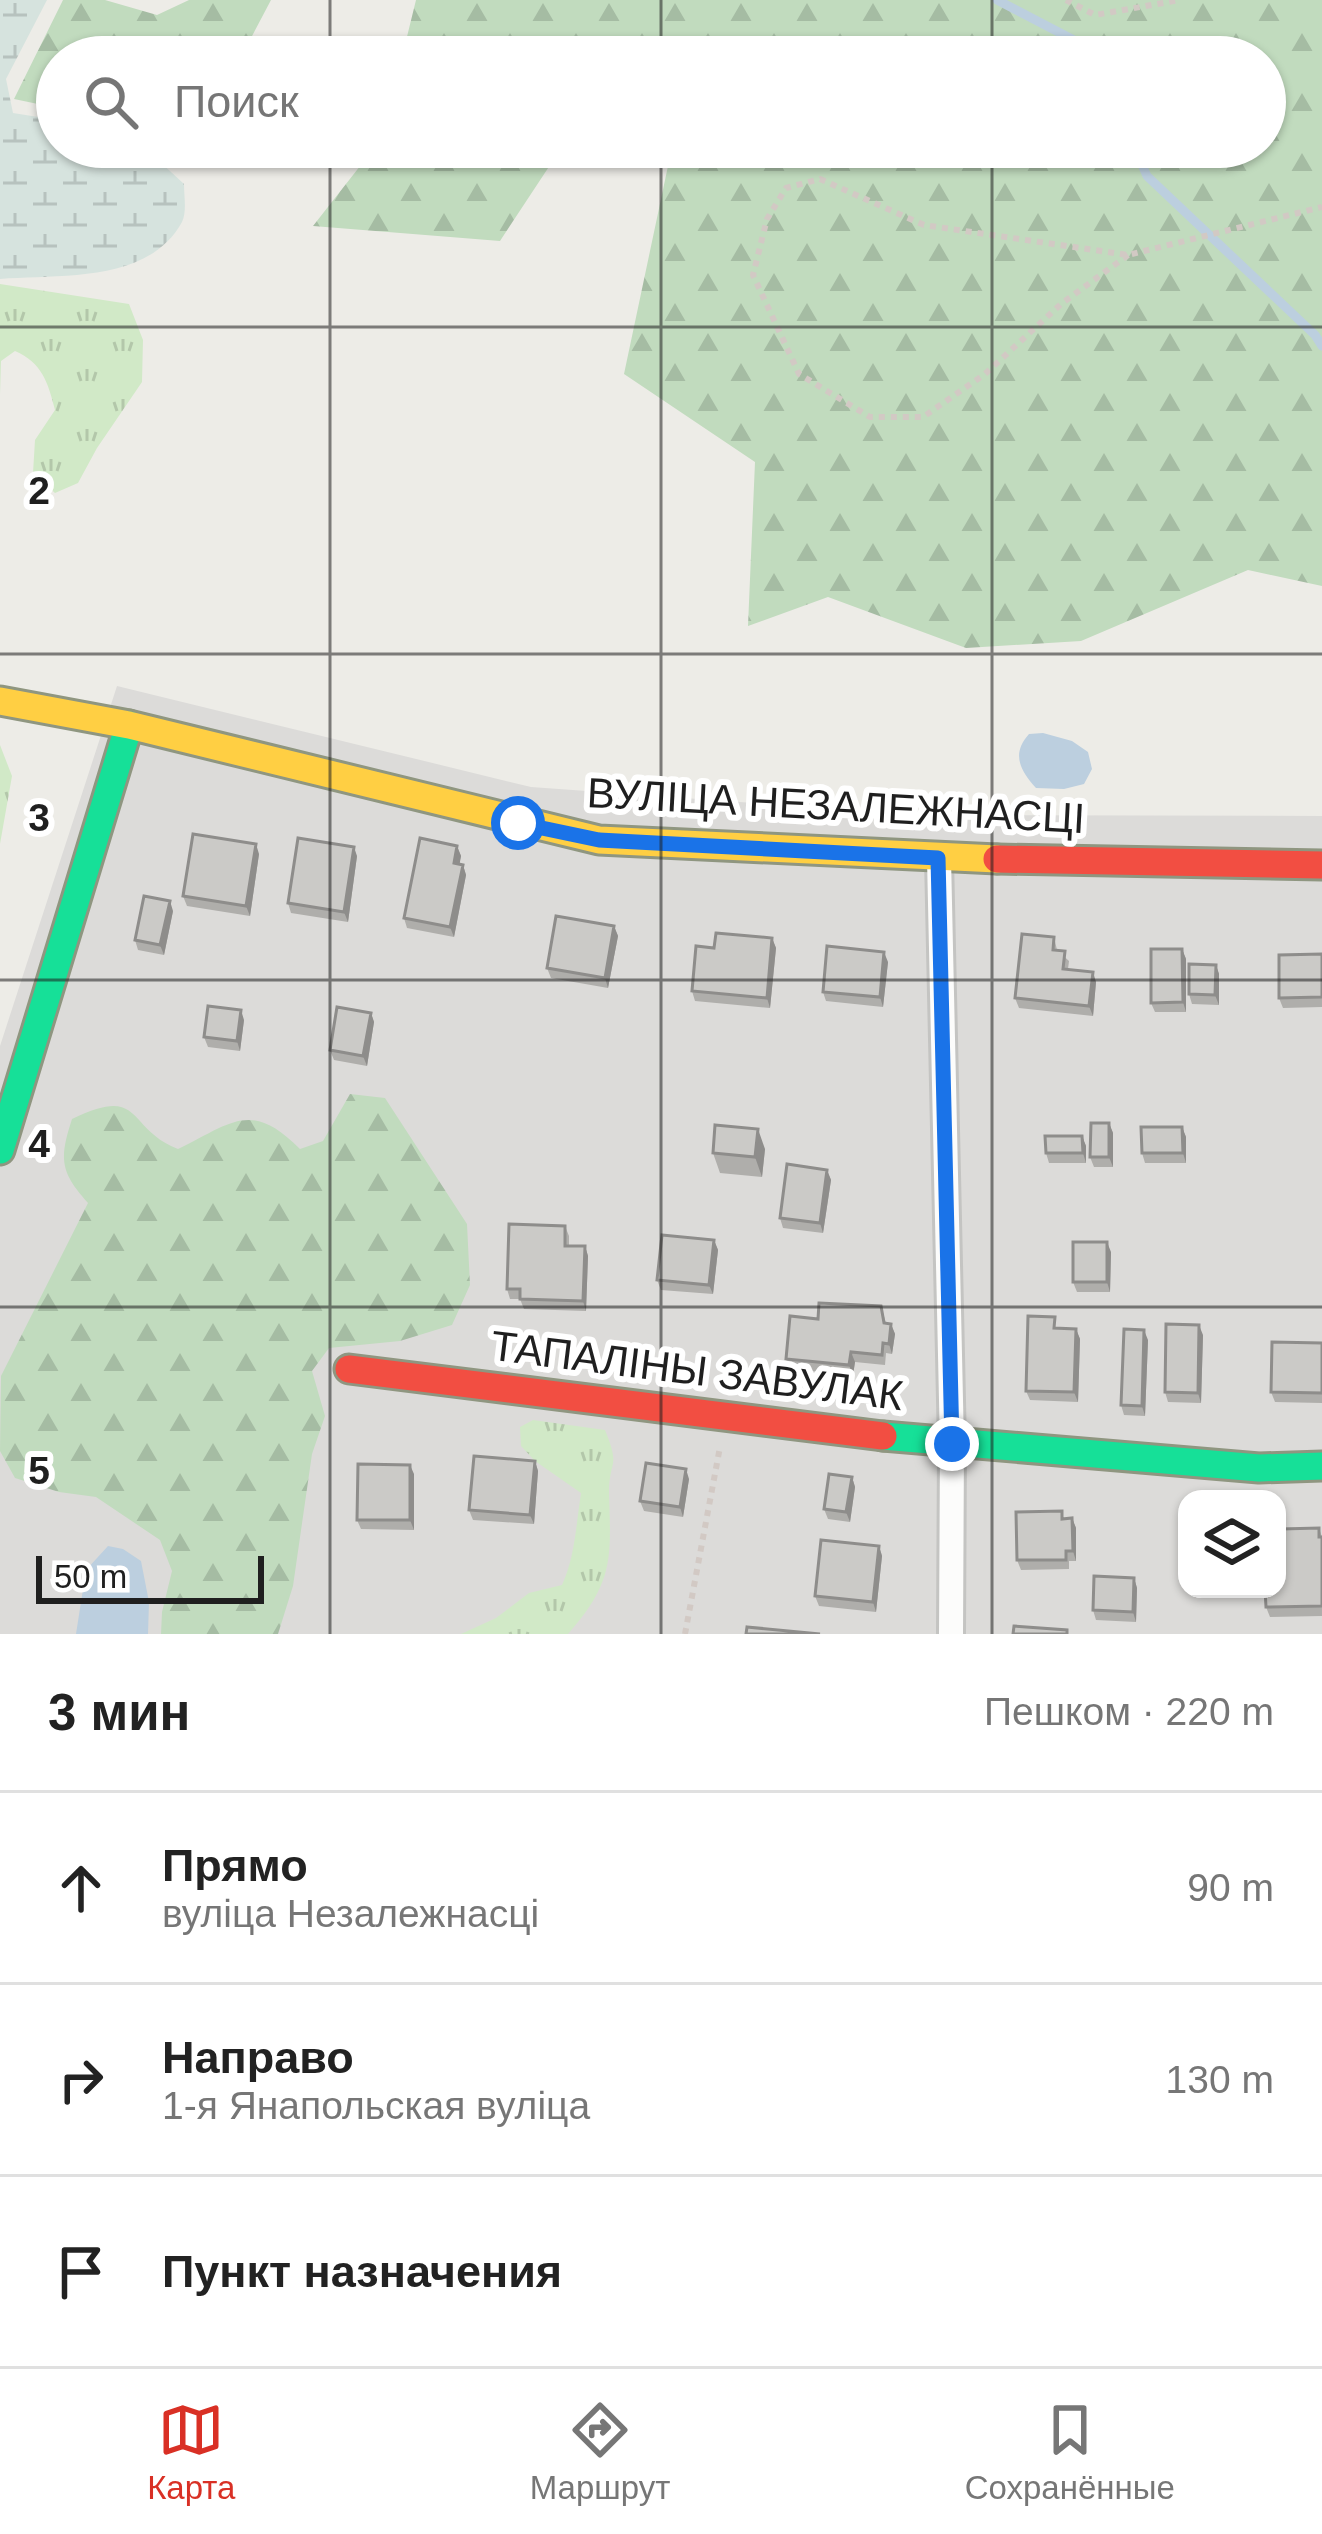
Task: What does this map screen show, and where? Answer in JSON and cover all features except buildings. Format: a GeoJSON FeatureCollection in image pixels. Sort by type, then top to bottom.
{"type":"FeatureCollection","features":[{"type":"Feature","properties":{"kind":"street","name":"ВУЛІЦА НЕЗАЛЕЖНАСЦІ"},"geometry":{"type":"LineString","coordinates":[[0,701],[130,725],[599,840],[938,858],[1322,866]]}},
{"type":"Feature","properties":{"kind":"street"},"geometry":{"type":"LineString","coordinates":[[0,1150],[130,725]]}},
{"type":"Feature","properties":{"kind":"street"},"geometry":{"type":"LineString","coordinates":[[938,858],[952,1444],[951,1634]]}},
{"type":"Feature","properties":{"kind":"street","name":"ТАПАЛІНЫ ЗАВУЛАК"},"geometry":{"type":"LineString","coordinates":[[349,1369],[952,1444],[1259,1468],[1322,1466]]}},
{"type":"Feature","properties":{"kind":"path"},"geometry":{"type":"LineString","coordinates":[[1066,0],[1095,15],[1180,0]]}},
{"type":"Feature","properties":{"kind":"path"},"geometry":{"type":"LineString","coordinates":[[1128,254],[1061,304],[986,374],[923,418],[870,417],[799,374],[753,274],[767,219],[786,188],[820,179],[924,225],[1128,254],[1322,207]]}},
{"type":"Feature","properties":{"kind":"path"},"geometry":{"type":"LineString","coordinates":[[686,1634],[724,1414]]}},
{"type":"Feature","properties":{"kind":"shaded area"},"geometry":{"type":"Polygon","coordinates":[[[117,686],[531,787],[923,815],[1322,816],[1322,1634],[0,1634],[0,1046],[117,686]]]}},
{"type":"Feature","properties":{"kind":"green space"},"geometry":{"type":"Polygon","coordinates":[[[0,0],[47,0],[6,79],[13,113],[36,117],[36,168],[167,168],[184,184],[185,209],[167,242],[125,266],[75,275],[0,279],[0,0]]]}},
{"type":"Feature","properties":{"kind":"green space"},"geometry":{"type":"Polygon","coordinates":[[[63,0],[105,0],[157,15],[189,0],[271,0],[252,36],[45,36],[63,0]]]}},
{"type":"Feature","properties":{"kind":"green space"},"geometry":{"type":"Polygon","coordinates":[[[416,0],[1322,0],[1322,586],[1248,570],[1081,641],[966,648],[828,597],[748,626],[755,462],[624,374],[668,168],[1286,168],[1286,36],[407,36],[416,0]]]}},
{"type":"Feature","properties":{"kind":"green space"},"geometry":{"type":"Polygon","coordinates":[[[36,55],[36,104],[14,99],[36,55]]]}},
{"type":"Feature","properties":{"kind":"green space"},"geometry":{"type":"Polygon","coordinates":[[[359,168],[548,168],[500,241],[313,226],[359,168]]]}},
{"type":"Feature","properties":{"kind":"green space"},"geometry":{"type":"Polygon","coordinates":[[[0,284],[129,304],[143,340],[142,382],[78,483],[55,493],[33,473],[35,440],[55,410],[42,374],[15,351],[1,361],[0,395],[0,284]]]}},
{"type":"Feature","properties":{"kind":"green space"},"geometry":{"type":"Polygon","coordinates":[[[0,745],[12,776],[0,844],[0,745]]]}},
{"type":"Feature","properties":{"kind":"green space"},"geometry":{"type":"Polygon","coordinates":[[[350,1094],[385,1098],[467,1224],[470,1285],[452,1325],[400,1341],[329,1348],[312,1371],[325,1416],[312,1454],[293,1586],[278,1634],[161,1634],[172,1571],[160,1540],[96,1497],[15,1478],[0,1451],[1,1376],[88,1203],[65,1164],[72,1119],[95,1109],[123,1108],[178,1149],[228,1124],[254,1120],[283,1134],[300,1149],[323,1141],[350,1094]]]}},
{"type":"Feature","properties":{"kind":"green space"},"geometry":{"type":"Polygon","coordinates":[[[533,1420],[605,1430],[613,1458],[609,1552],[602,1584],[568,1634],[461,1634],[496,1618],[529,1593],[562,1585],[566,1574],[581,1493],[521,1446],[520,1427],[533,1420]]]}},
{"type":"Feature","properties":{"kind":"water"},"geometry":{"type":"Polygon","coordinates":[[[1029,734],[1072,741],[1088,752],[1092,769],[1084,784],[1036,788],[1030,781],[1020,762],[1020,748],[1029,734]]]}},
{"type":"Feature","properties":{"kind":"water"},"geometry":{"type":"Polygon","coordinates":[[[108,1546],[141,1561],[149,1602],[148,1634],[76,1634],[86,1570],[108,1546]]]}},
{"type":"Feature","properties":{"kind":"waterway"},"geometry":{"type":"LineString","coordinates":[[997,0],[1066,36]]}},
{"type":"Feature","properties":{"kind":"waterway"},"geometry":{"type":"LineString","coordinates":[[1143,168],[1322,346]]}},
{"type":"Feature","properties":{"kind":"traffic: fast"},"geometry":{"type":"LineString","coordinates":[[0,1150],[129,725]]}},
{"type":"Feature","properties":{"kind":"traffic: fast"},"geometry":{"type":"LineString","coordinates":[[883,1436],[1259,1468],[1322,1466]]}},
{"type":"Feature","properties":{"kind":"traffic: slow"},"geometry":{"type":"LineString","coordinates":[[0,701],[129,725],[599,840],[997,859]]}},
{"type":"Feature","properties":{"kind":"traffic: jam"},"geometry":{"type":"LineString","coordinates":[[997,859],[1322,865]]}},
{"type":"Feature","properties":{"kind":"traffic: jam"},"geometry":{"type":"LineString","coordinates":[[349,1369],[883,1436]]}},
{"type":"Feature","properties":{"kind":"route"},"geometry":{"type":"LineString","coordinates":[[518,823],[599,840],[938,858],[952,1444]]}}]}
